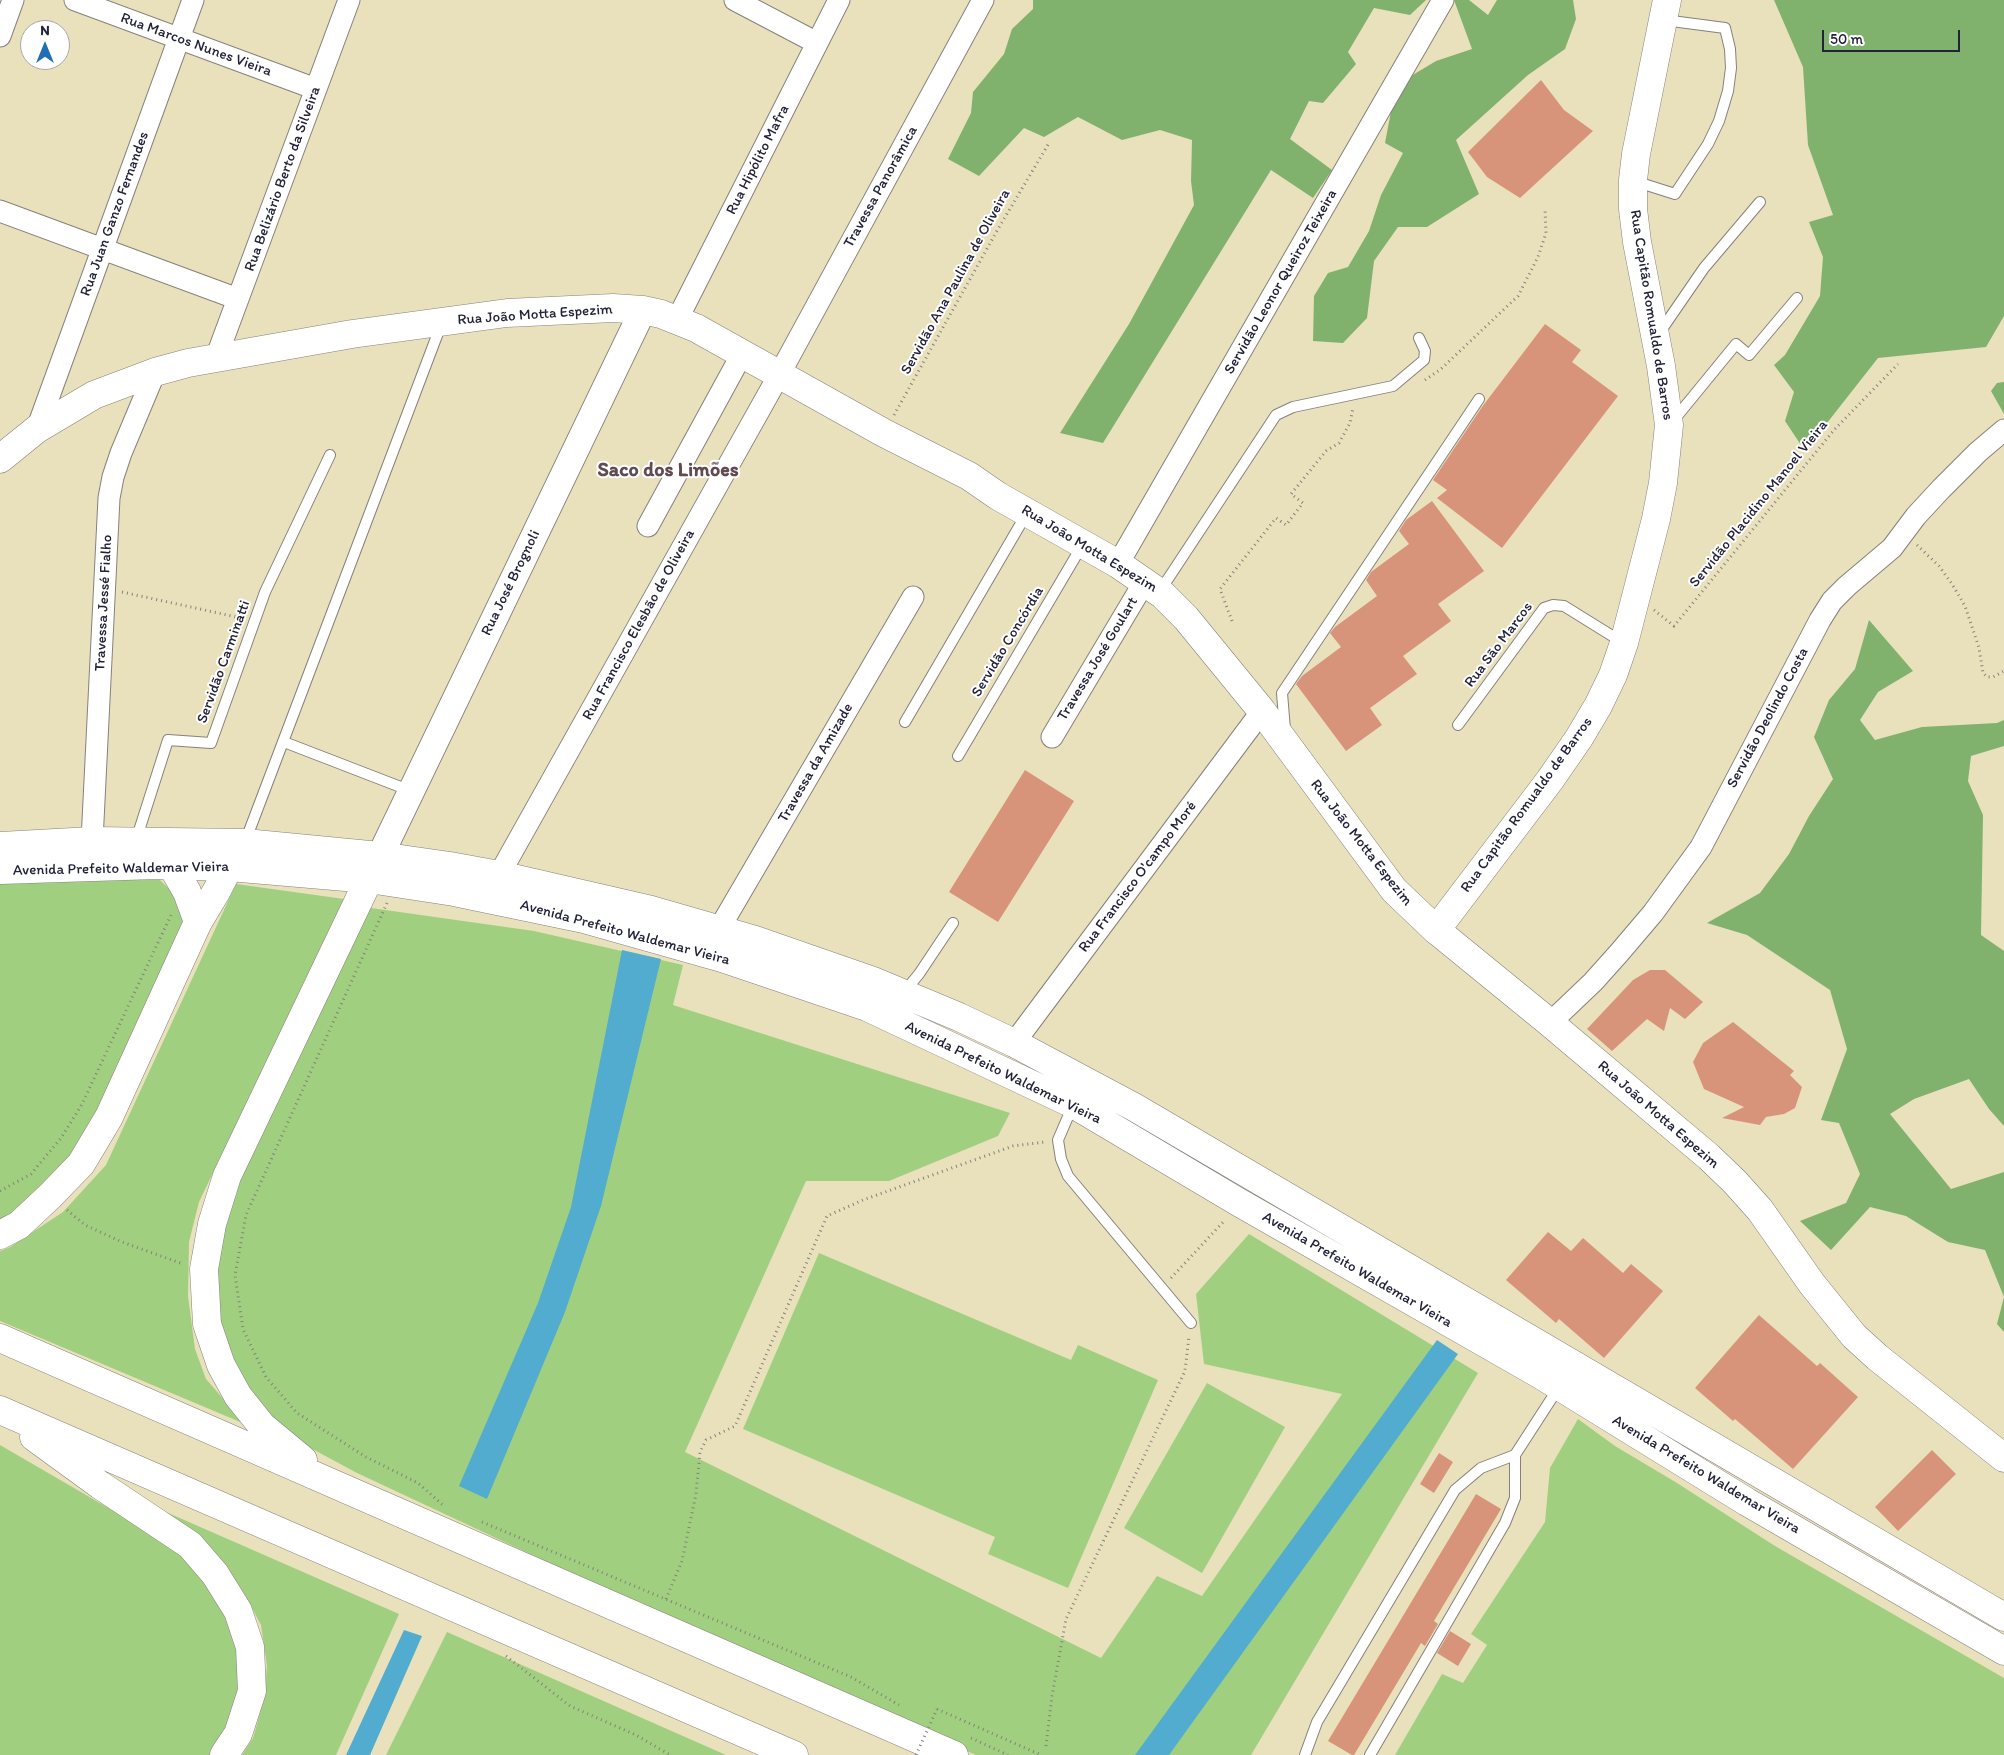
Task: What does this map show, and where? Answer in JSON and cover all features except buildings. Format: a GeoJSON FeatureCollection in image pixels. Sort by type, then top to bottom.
{"type":"FeatureCollection","features":[{"type":"Feature","properties":{"kind":"main road","name":"Rua Capitão Romualdo de Barros"},"geometry":{"type":"LineString","coordinates":[[1436,930],[1505,841],[1579,738],[1598,706],[1613,675],[1624,644],[1636,596],[1663,483],[1669,425],[1656,338],[1637,242],[1633,209],[1633,180],[1646,104],[1666,10]]}},
{"type":"Feature","properties":{"kind":"main road","name":"Rua João Motta Espezim"},"geometry":{"type":"LineString","coordinates":[[4,451],[37,428],[94,395],[154,372],[216,358],[352,334],[507,313],[581,309],[643,310],[677,320],[884,433],[969,476],[998,496],[1118,564],[1152,586],[1186,618],[1262,711],[1394,890],[1436,930],[1550,1023],[1697,1147],[1735,1182],[1760,1210],[1817,1291],[1854,1336],[1877,1357],[2004,1458]]}},
{"type":"Feature","properties":{"kind":"main road","name":"Avenida Prefeito Waldemar Vieira"},"geometry":{"type":"LineString","coordinates":[[0,846],[92,841],[245,844],[374,868],[454,892],[584,919],[722,958],[867,1007],[1073,1104],[1240,1203],[1560,1372],[2004,1617]]}},
{"type":"Feature","properties":{"kind":"main road"},"geometry":{"type":"LineString","coordinates":[[0,1235],[19,1225],[81,1164],[109,1116],[198,922],[229,867],[245,844]]}},
{"type":"Feature","properties":{"kind":"main road","name":"Avenida Prefeito Waldemar Vieira"},"geometry":{"type":"LineString","coordinates":[[0,870],[172,866],[374,868],[500,875],[643,908],[719,929],[755,940],[910,996],[1014,1042],[1134,1107],[1560,1372],[1747,1502],[2004,1651]]}},
{"type":"Feature","properties":{"kind":"main road"},"geometry":{"type":"LineString","coordinates":[[172,866],[187,892],[198,922]]}},
{"type":"Feature","properties":{"kind":"main road"},"geometry":{"type":"LineString","coordinates":[[327,1481],[262,1426],[238,1396],[221,1365],[207,1324],[204,1269],[212,1224],[227,1176],[374,868]]}},
{"type":"Feature","properties":{"kind":"main road"},"geometry":{"type":"LineString","coordinates":[[904,1024],[910,996]]}},
{"type":"Feature","properties":{"kind":"main road"},"geometry":{"type":"LineString","coordinates":[[0,1338],[954,1755]]}},
{"type":"Feature","properties":{"kind":"main road"},"geometry":{"type":"LineString","coordinates":[[0,1411],[100,1485],[190,1545],[215,1574],[238,1611],[250,1647],[252,1691],[238,1734],[224,1755]]}},
{"type":"Feature","properties":{"kind":"main road"},"geometry":{"type":"LineString","coordinates":[[0,1411],[794,1755]]}},
{"type":"Feature","properties":{"kind":"street"},"geometry":{"type":"LineString","coordinates":[[0,36],[13,0]]}},
{"type":"Feature","properties":{"kind":"street","name":"Rua Marcos Nunes Vieira"},"geometry":{"type":"LineString","coordinates":[[75,0],[316,89]]}},
{"type":"Feature","properties":{"kind":"street","name":"Rua Juan Ganzo Fernandes"},"geometry":{"type":"LineString","coordinates":[[37,428],[193,0]]}},
{"type":"Feature","properties":{"kind":"street","name":"Rua Belizário Berto da Silveira"},"geometry":{"type":"LineString","coordinates":[[216,358],[349,0]]}},
{"type":"Feature","properties":{"kind":"street"},"geometry":{"type":"LineString","coordinates":[[735,0],[817,43]]}},
{"type":"Feature","properties":{"kind":"street","name":"Rua Hipólito Mafra"},"geometry":{"type":"LineString","coordinates":[[677,320],[839,0]]}},
{"type":"Feature","properties":{"kind":"street","name":"Travessa Panorâmica"},"geometry":{"type":"LineString","coordinates":[[779,375],[983,0]]}},
{"type":"Feature","properties":{"kind":"street","name":"Servidão Leonor Queiroz Teixeira"},"geometry":{"type":"LineString","coordinates":[[1118,564],[1443,0]]}},
{"type":"Feature","properties":{"kind":"street"},"geometry":{"type":"LineString","coordinates":[[0,211],[238,299]]}},
{"type":"Feature","properties":{"kind":"street","name":"Rua José Brognoli"},"geometry":{"type":"LineString","coordinates":[[374,868],[643,310]]}},
{"type":"Feature","properties":{"kind":"street"},"geometry":{"type":"LineString","coordinates":[[648,526],[742,354]]}},
{"type":"Feature","properties":{"kind":"street","name":"Travessa Jessé Fialho"},"geometry":{"type":"LineString","coordinates":[[92,841],[107,519],[113,477],[154,372]]}},
{"type":"Feature","properties":{"kind":"street","name":"Rua Francisco Elesbão de Oliveira"},"geometry":{"type":"LineString","coordinates":[[500,875],[779,375]]}},
{"type":"Feature","properties":{"kind":"street","name":"Servidão Deolindo Costa"},"geometry":{"type":"LineString","coordinates":[[1550,1023],[1620,953],[1683,873],[1700,847],[1820,620],[1832,602],[1847,586],[1892,548],[1940,489],[2004,430]]}},
{"type":"Feature","properties":{"kind":"street","name":"Travessa José Goulart"},"geometry":{"type":"LineString","coordinates":[[1052,737],[1152,586]]}},
{"type":"Feature","properties":{"kind":"street","name":"Travessa da Amizade"},"geometry":{"type":"LineString","coordinates":[[719,929],[913,597]]}},
{"type":"Feature","properties":{"kind":"street","name":"Rua Francisco O'campo Moré"},"geometry":{"type":"LineString","coordinates":[[1014,1042],[1262,711]]}},
{"type":"Feature","properties":{"kind":"lane"},"geometry":{"type":"LineString","coordinates":[[1633,180],[1675,194],[1708,144],[1719,121],[1728,91],[1731,68],[1730,49],[1725,28],[1666,10]]}},
{"type":"Feature","properties":{"kind":"lane"},"geometry":{"type":"LineString","coordinates":[[1656,338],[1704,268],[1760,202]]}},
{"type":"Feature","properties":{"kind":"lane"},"geometry":{"type":"LineString","coordinates":[[1669,425],[1736,344],[1749,355],[1797,298]]}},
{"type":"Feature","properties":{"kind":"lane"},"geometry":{"type":"LineString","coordinates":[[245,844],[442,321]]}},
{"type":"Feature","properties":{"kind":"lane"},"geometry":{"type":"LineString","coordinates":[[1152,586],[1276,415],[1293,407],[1393,386],[1424,360],[1425,351],[1418,338]]}},
{"type":"Feature","properties":{"kind":"lane"},"geometry":{"type":"LineString","coordinates":[[1286,743],[1282,693],[1479,399]]}},
{"type":"Feature","properties":{"kind":"lane","name":"Servidão Carminatti"},"geometry":{"type":"LineString","coordinates":[[136,841],[168,740],[211,743],[279,559],[330,455]]}},
{"type":"Feature","properties":{"kind":"lane"},"geometry":{"type":"LineString","coordinates":[[905,722],[1028,512]]}},
{"type":"Feature","properties":{"kind":"lane","name":"Servidão Concórdia"},"geometry":{"type":"LineString","coordinates":[[958,756],[1083,544]]}},
{"type":"Feature","properties":{"kind":"lane","name":"Rua São Marcos"},"geometry":{"type":"LineString","coordinates":[[1458,725],[1544,608],[1553,604],[1564,606],[1624,644]]}},
{"type":"Feature","properties":{"kind":"lane"},"geometry":{"type":"LineString","coordinates":[[284,742],[411,790]]}},
{"type":"Feature","properties":{"kind":"lane"},"geometry":{"type":"LineString","coordinates":[[910,996],[919,974],[953,923]]}},
{"type":"Feature","properties":{"kind":"lane"},"geometry":{"type":"LineString","coordinates":[[1073,1104],[1058,1140],[1061,1159],[1068,1176],[1191,1323]]}},
{"type":"Feature","properties":{"kind":"lane"},"geometry":{"type":"LineString","coordinates":[[1370,1755],[1505,1523],[1515,1498],[1515,1455],[1560,1372]]}},
{"type":"Feature","properties":{"kind":"lane"},"geometry":{"type":"LineString","coordinates":[[1305,1755],[1317,1722],[1455,1490],[1481,1468],[1515,1455]]}},
{"type":"Feature","properties":{"kind":"path","name":"Servidão Ana Paulina de Oliveira"},"geometry":{"type":"LineString","coordinates":[[884,433],[998,229],[1049,143]]}},
{"type":"Feature","properties":{"kind":"path","name":"Servidão Placidino Manoel Vieira"},"geometry":{"type":"LineString","coordinates":[[1636,596],[1674,626],[1834,430],[1898,364]]}},
{"type":"Feature","properties":{"kind":"path"},"geometry":{"type":"LineString","coordinates":[[1232,621],[1220,589],[1276,518],[1286,525],[1303,502],[1291,494]]}},
{"type":"Feature","properties":{"kind":"path"},"geometry":{"type":"LineString","coordinates":[[1904,532],[1939,566],[1952,584],[1968,615],[1979,648],[1983,673],[1987,677],[1993,677],[2004,671]]}},
{"type":"Feature","properties":{"kind":"path"},"geometry":{"type":"LineString","coordinates":[[105,588],[255,621]]}},
{"type":"Feature","properties":{"kind":"path"},"geometry":{"type":"LineString","coordinates":[[388,902],[246,1215],[235,1275],[243,1329],[266,1377],[297,1413],[366,1456],[418,1483],[444,1506],[452,1509]]}},
{"type":"Feature","properties":{"kind":"path"},"geometry":{"type":"LineString","coordinates":[[0,1191],[31,1174],[61,1138],[82,1104],[175,907]]}},
{"type":"Feature","properties":{"kind":"path"},"geometry":{"type":"LineString","coordinates":[[666,1599],[682,1561],[696,1494],[700,1452],[706,1440],[735,1426],[827,1216],[863,1200],[1013,1146],[1058,1140]]}},
{"type":"Feature","properties":{"kind":"path"},"geometry":{"type":"LineString","coordinates":[[1162,1288],[1240,1203]]}},
{"type":"Feature","properties":{"kind":"path"},"geometry":{"type":"LineString","coordinates":[[65,1209],[85,1225],[122,1242],[186,1265]]}},
{"type":"Feature","properties":{"kind":"path"},"geometry":{"type":"LineString","coordinates":[[1046,1746],[1052,1696],[1066,1619],[1185,1371],[1191,1323]]}},
{"type":"Feature","properties":{"kind":"path"},"geometry":{"type":"LineString","coordinates":[[479,1520],[852,1677]]}},
{"type":"Feature","properties":{"kind":"path"},"geometry":{"type":"LineString","coordinates":[[502,1653],[570,1706],[636,1735],[670,1755]]}},
{"type":"Feature","properties":{"kind":"path"},"geometry":{"type":"LineString","coordinates":[[916,1755],[937,1709],[1041,1755]]}},
{"type":"Feature","properties":{"kind":"green space"},"geometry":{"type":"Polygon","coordinates":[[[1033,0],[1426,0],[1410,15],[1374,8],[1348,52],[1356,64],[1323,103],[1309,101],[1290,139],[1332,170],[1313,198],[1271,170],[1103,443],[1060,433],[1129,324],[1194,205],[1191,181],[1192,140],[1160,130],[1122,140],[1078,117],[1044,137],[1024,128],[979,176],[948,159],[971,113],[973,92],[1004,54],[1012,29],[1033,9],[1033,0]]]}},
{"type":"Feature","properties":{"kind":"green space"},"geometry":{"type":"Polygon","coordinates":[[[1454,0],[1469,0],[1488,15],[1497,0],[1573,0],[1576,19],[1565,49],[1528,75],[1456,140],[1479,194],[1427,227],[1398,227],[1374,261],[1367,318],[1343,343],[1313,341],[1314,296],[1328,273],[1348,267],[1369,231],[1381,195],[1403,153],[1385,143],[1396,85],[1436,61],[1472,49],[1454,0]]]}},
{"type":"Feature","properties":{"kind":"green space"},"geometry":{"type":"Polygon","coordinates":[[[1774,0],[2004,0],[2004,316],[1986,347],[1878,358],[1805,451],[1785,421],[1794,392],[1774,365],[1785,355],[1820,296],[1823,257],[1809,222],[1833,215],[1808,145],[1803,67],[1774,0]]]}},
{"type":"Feature","properties":{"kind":"green space"},"geometry":{"type":"Polygon","coordinates":[[[2004,382],[2004,414],[1991,391],[1997,383],[2004,382]]]}},
{"type":"Feature","properties":{"kind":"green space"},"geometry":{"type":"Polygon","coordinates":[[[1869,620],[1913,671],[1878,692],[1860,720],[1875,740],[1922,727],[1997,723],[2004,720],[2004,746],[1971,756],[1968,781],[1983,815],[1981,935],[2004,951],[2004,1126],[1989,1109],[1969,1079],[1914,1099],[1890,1114],[1951,1189],[2004,1172],[2004,1297],[1985,1250],[1948,1242],[1906,1216],[1870,1207],[1831,1250],[1800,1221],[1846,1203],[1860,1174],[1839,1123],[1821,1120],[1847,1049],[1830,990],[1747,935],[1707,923],[1760,893],[1789,854],[1809,816],[1833,779],[1814,737],[1829,700],[1855,669],[1869,620]]]}},
{"type":"Feature","properties":{"kind":"green space"},"geometry":{"type":"Polygon","coordinates":[[[159,879],[187,907],[188,929],[88,1137],[62,1173],[0,1225],[0,884],[159,879]]]}},
{"type":"Feature","properties":{"kind":"green space"},"geometry":{"type":"Polygon","coordinates":[[[236,884],[344,899],[199,1202],[189,1242],[188,1296],[195,1349],[206,1379],[245,1424],[0,1321],[0,1251],[10,1247],[63,1212],[106,1165],[236,884]]]}},
{"type":"Feature","properties":{"kind":"green space"},"geometry":{"type":"Polygon","coordinates":[[[364,907],[534,931],[683,965],[673,1005],[1010,1113],[998,1136],[889,1181],[806,1181],[685,1452],[1101,1658],[1157,1576],[1202,1596],[1342,1394],[1204,1364],[1196,1294],[1249,1234],[1478,1373],[1251,1755],[976,1755],[791,1676],[357,1473],[292,1438],[249,1393],[228,1351],[216,1312],[215,1260],[229,1196],[364,907]]]}},
{"type":"Feature","properties":{"kind":"green space"},"geometry":{"type":"Polygon","coordinates":[[[819,1253],[1071,1360],[1078,1345],[1158,1380],[1068,1588],[988,1554],[995,1537],[743,1429],[819,1253]]]}},
{"type":"Feature","properties":{"kind":"green space"},"geometry":{"type":"Polygon","coordinates":[[[2004,1297],[2004,1332],[1997,1324],[2004,1297]]]}},
{"type":"Feature","properties":{"kind":"green space"},"geometry":{"type":"Polygon","coordinates":[[[1207,1383],[1285,1427],[1202,1573],[1124,1528],[1207,1383]]]}},
{"type":"Feature","properties":{"kind":"green space"},"geometry":{"type":"Polygon","coordinates":[[[1578,1419],[1615,1446],[1775,1546],[2004,1678],[2004,1755],[1395,1755],[1442,1674],[1463,1683],[1487,1645],[1471,1634],[1545,1522],[1550,1468],[1578,1419]]]}},
{"type":"Feature","properties":{"kind":"green space"},"geometry":{"type":"Polygon","coordinates":[[[0,1445],[172,1545],[200,1570],[235,1623],[241,1690],[235,1715],[214,1755],[0,1755],[0,1445]]]}},
{"type":"Feature","properties":{"kind":"green space"},"geometry":{"type":"Polygon","coordinates":[[[166,1512],[399,1614],[336,1755],[242,1755],[253,1738],[264,1700],[267,1666],[261,1625],[245,1595],[229,1571],[166,1512]]]}},
{"type":"Feature","properties":{"kind":"green space"},"geometry":{"type":"Polygon","coordinates":[[[447,1632],[726,1755],[386,1755],[447,1632]]]}},
{"type":"Feature","properties":{"kind":"water"},"geometry":{"type":"Polygon","coordinates":[[[622,950],[661,959],[601,1206],[565,1312],[487,1499],[459,1486],[538,1303],[571,1207],[622,950]]]}},
{"type":"Feature","properties":{"kind":"water"},"geometry":{"type":"Polygon","coordinates":[[[1437,1340],[1458,1354],[1169,1755],[1135,1755],[1437,1340]]]}},
{"type":"Feature","properties":{"kind":"water"},"geometry":{"type":"Polygon","coordinates":[[[404,1630],[422,1636],[370,1755],[346,1755],[404,1630]]]}},
{"type":"Feature","properties":{"kind":"district","name":"Saco dos Limões"},"geometry":{"type":"Point","coordinates":[668,471]}}]}
